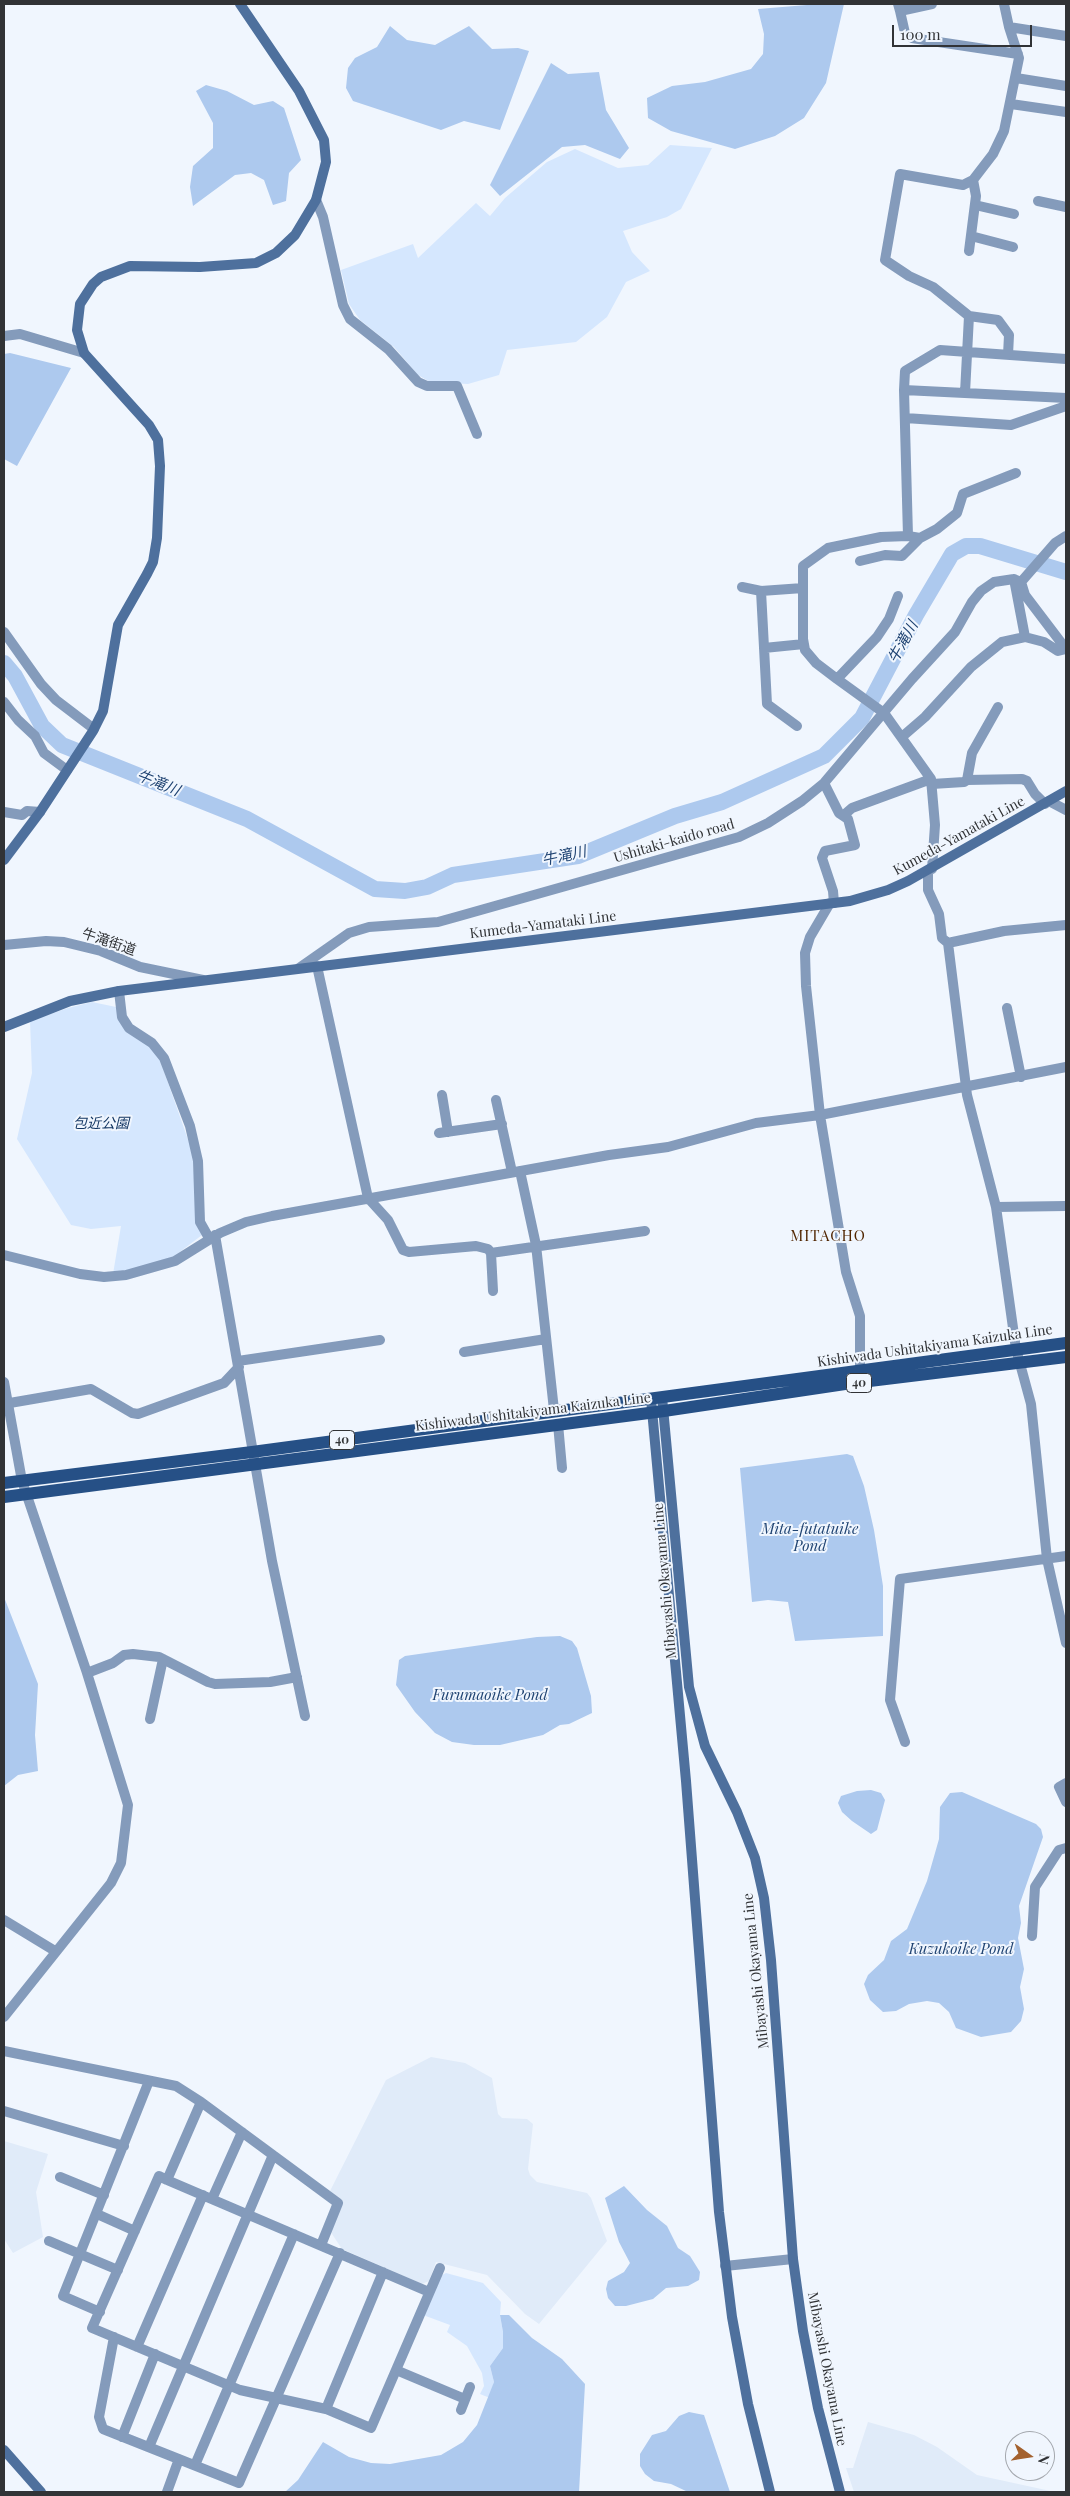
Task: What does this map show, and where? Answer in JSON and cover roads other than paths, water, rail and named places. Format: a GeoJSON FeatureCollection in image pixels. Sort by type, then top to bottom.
{"type":"FeatureCollection","features":[{"type":"Feature","properties":{"kind":"main road","name":"Kishiwada Ushitakiyama Kaizuka Line"},"geometry":{"type":"LineString","coordinates":[[4,1483],[253,1458],[558,1424],[657,1405],[860,1372],[1066,1343]]}},
{"type":"Feature","properties":{"kind":"main road","name":"Kishiwada Ushitakiyama Kaizuka Line"},"geometry":{"type":"LineString","coordinates":[[4,1497],[554,1410],[657,1405],[1021,1364],[1066,1357]]}},
{"type":"Feature","properties":{"kind":"street"},"geometry":{"type":"LineString","coordinates":[[4,860],[40,812],[94,729],[103,711],[108,692],[118,625],[153,562],[157,538],[160,466],[158,440],[149,425],[84,353],[77,330],[80,304],[93,284],[101,277],[130,266],[200,267],[256,263],[276,253],[294,235],[316,200],[326,162],[324,140],[299,91],[240,4]]}},
{"type":"Feature","properties":{"kind":"street"},"geometry":{"type":"LineString","coordinates":[[932,4],[899,8],[905,33],[912,38],[1018,54]]}},
{"type":"Feature","properties":{"kind":"street"},"geometry":{"type":"LineString","coordinates":[[1004,4],[1018,54],[1011,104],[1004,130],[993,154],[973,180],[963,185],[900,174],[885,260],[909,276],[933,287],[969,316],[998,320],[1009,336],[1008,355]]}},
{"type":"Feature","properties":{"kind":"street"},"geometry":{"type":"LineString","coordinates":[[1010,27],[1066,36]]}},
{"type":"Feature","properties":{"kind":"street"},"geometry":{"type":"LineString","coordinates":[[1016,78],[1066,86]]}},
{"type":"Feature","properties":{"kind":"street"},"geometry":{"type":"LineString","coordinates":[[1011,104],[1066,112]]}},
{"type":"Feature","properties":{"kind":"street"},"geometry":{"type":"LineString","coordinates":[[969,251],[976,196],[973,180]]}},
{"type":"Feature","properties":{"kind":"street"},"geometry":{"type":"LineString","coordinates":[[316,200],[343,305],[350,319],[388,349],[418,382],[427,386],[457,386],[477,434]]}},
{"type":"Feature","properties":{"kind":"street"},"geometry":{"type":"LineString","coordinates":[[1038,200],[1066,207]]}},
{"type":"Feature","properties":{"kind":"street"},"geometry":{"type":"LineString","coordinates":[[975,205],[1014,214]]}},
{"type":"Feature","properties":{"kind":"street"},"geometry":{"type":"LineString","coordinates":[[971,236],[1013,247]]}},
{"type":"Feature","properties":{"kind":"street"},"geometry":{"type":"LineString","coordinates":[[965,393],[969,316]]}},
{"type":"Feature","properties":{"kind":"street"},"geometry":{"type":"LineString","coordinates":[[4,336],[20,334],[84,353]]}},
{"type":"Feature","properties":{"kind":"street"},"geometry":{"type":"LineString","coordinates":[[908,536],[905,371],[940,350],[1066,359]]}},
{"type":"Feature","properties":{"kind":"street"},"geometry":{"type":"LineString","coordinates":[[904,390],[1066,398]]}},
{"type":"Feature","properties":{"kind":"street"},"geometry":{"type":"LineString","coordinates":[[905,418],[1011,425],[1066,406]]}},
{"type":"Feature","properties":{"kind":"street"},"geometry":{"type":"LineString","coordinates":[[860,561],[884,555],[902,556],[920,538],[936,530],[957,513],[963,494],[1016,473]]}},
{"type":"Feature","properties":{"kind":"street"},"geometry":{"type":"LineString","coordinates":[[920,538],[908,536],[881,537],[828,548],[803,566],[804,644],[805,650],[816,663],[883,712],[903,736],[932,781],[935,825],[928,890],[939,914],[942,938],[948,943],[966,1087],[996,1207],[1016,1349],[1030,1404],[1047,1559],[1066,1643]]}},
{"type":"Feature","properties":{"kind":"street"},"geometry":{"type":"LineString","coordinates":[[1025,637],[1020,580],[1047,552],[1066,536]]}},
{"type":"Feature","properties":{"kind":"street"},"geometry":{"type":"LineString","coordinates":[[903,736],[925,717],[971,667],[1002,642],[1025,637],[1044,642],[1058,652],[1066,649],[1025,595],[1020,580]]}},
{"type":"Feature","properties":{"kind":"street","name":"Ushitaki-kaido road"},"geometry":{"type":"LineString","coordinates":[[299,968],[349,933],[369,927],[438,922],[739,838],[802,801],[824,783],[912,678],[956,632],[972,602],[981,591],[994,582],[1020,580]]}},
{"type":"Feature","properties":{"kind":"street"},"geometry":{"type":"LineString","coordinates":[[742,587],[761,591],[803,588]]}},
{"type":"Feature","properties":{"kind":"street"},"geometry":{"type":"LineString","coordinates":[[761,591],[767,704],[797,726]]}},
{"type":"Feature","properties":{"kind":"street"},"geometry":{"type":"LineString","coordinates":[[837,680],[877,637],[889,619],[898,596]]}},
{"type":"Feature","properties":{"kind":"street"},"geometry":{"type":"LineString","coordinates":[[4,632],[41,684],[56,700],[94,729]]}},
{"type":"Feature","properties":{"kind":"street"},"geometry":{"type":"LineString","coordinates":[[764,648],[804,644]]}},
{"type":"Feature","properties":{"kind":"street"},"geometry":{"type":"LineString","coordinates":[[4,702],[18,720],[35,736],[44,753],[69,767]]}},
{"type":"Feature","properties":{"kind":"street"},"geometry":{"type":"LineString","coordinates":[[967,780],[972,753],[998,707]]}},
{"type":"Feature","properties":{"kind":"street"},"geometry":{"type":"LineString","coordinates":[[844,815],[852,808],[932,781],[964,782],[967,780],[1022,779],[1027,781],[1034,794],[1066,810]]}},
{"type":"Feature","properties":{"kind":"street"},"geometry":{"type":"LineString","coordinates":[[824,783],[838,813],[848,819],[855,845],[825,851],[822,858],[832,903],[810,937],[805,953],[808,1014],[820,1115],[846,1272],[860,1316],[860,1372]]}},
{"type":"Feature","properties":{"kind":"street","name":"Kumeda-Yamataki Line"},"geometry":{"type":"LineString","coordinates":[[4,1027],[70,1000],[119,991],[864,898],[888,890],[930,870],[1066,792]]}},
{"type":"Feature","properties":{"kind":"street"},"geometry":{"type":"LineString","coordinates":[[4,812],[22,815],[27,811],[40,812]]}},
{"type":"Feature","properties":{"kind":"street"},"geometry":{"type":"LineString","coordinates":[[948,943],[1004,932],[1066,925]]}},
{"type":"Feature","properties":{"kind":"street","name":"牛滝街道"},"geometry":{"type":"LineString","coordinates":[[4,945],[46,941],[64,942],[101,951],[140,967],[204,980]]}},
{"type":"Feature","properties":{"kind":"street"},"geometry":{"type":"LineString","coordinates":[[317,966],[368,1198],[388,1220],[403,1250],[409,1252],[476,1246],[482,1247],[491,1253],[536,1245],[645,1231]]}},
{"type":"Feature","properties":{"kind":"street"},"geometry":{"type":"LineString","coordinates":[[119,991],[122,1017],[129,1028],[152,1043],[164,1058],[190,1126],[198,1161],[200,1222],[212,1237],[238,1364],[253,1458],[305,1716]]}},
{"type":"Feature","properties":{"kind":"street"},"geometry":{"type":"LineString","coordinates":[[1007,1008],[1021,1077]]}},
{"type":"Feature","properties":{"kind":"street"},"geometry":{"type":"LineString","coordinates":[[4,1256],[80,1274],[104,1277],[126,1275],[175,1261],[212,1237],[246,1222],[368,1198],[688,1143],[756,1123],[820,1115],[1066,1067]]}},
{"type":"Feature","properties":{"kind":"street"},"geometry":{"type":"LineString","coordinates":[[442,1095],[444,1133],[502,1124]]}},
{"type":"Feature","properties":{"kind":"street"},"geometry":{"type":"LineString","coordinates":[[496,1100],[536,1245],[554,1410]]}},
{"type":"Feature","properties":{"kind":"street"},"geometry":{"type":"LineString","coordinates":[[996,1207],[1050,1201],[1066,1206]]}},
{"type":"Feature","properties":{"kind":"street"},"geometry":{"type":"LineString","coordinates":[[491,1253],[493,1291]]}},
{"type":"Feature","properties":{"kind":"street"},"geometry":{"type":"LineString","coordinates":[[464,1352],[546,1339]]}},
{"type":"Feature","properties":{"kind":"street"},"geometry":{"type":"LineString","coordinates":[[6,1403],[90,1389],[132,1413],[138,1414],[224,1383],[238,1364],[380,1340]]}},
{"type":"Feature","properties":{"kind":"street"},"geometry":{"type":"LineString","coordinates":[[4,1382],[6,1403],[22,1480],[87,1673],[128,1805],[121,1862],[110,1883],[4,2017]]}},
{"type":"Feature","properties":{"kind":"street","name":"Mibayashi Okayama Line"},"geometry":{"type":"LineString","coordinates":[[657,1405],[689,1687],[705,1746],[755,1858],[764,1898],[771,1960],[793,2259],[805,2341],[818,2408],[840,2492]]}},
{"type":"Feature","properties":{"kind":"street","name":"Mibayashi Okayama Line"},"geometry":{"type":"LineString","coordinates":[[657,1405],[719,2212],[725,2266],[748,2404],[770,2492]]}},
{"type":"Feature","properties":{"kind":"street"},"geometry":{"type":"LineString","coordinates":[[558,1424],[562,1468]]}},
{"type":"Feature","properties":{"kind":"street"},"geometry":{"type":"LineString","coordinates":[[904,1742],[890,1700],[900,1579],[1066,1556]]}},
{"type":"Feature","properties":{"kind":"street"},"geometry":{"type":"LineString","coordinates":[[87,1673],[113,1663],[124,1655],[133,1654],[163,1659],[215,1684],[270,1682],[297,1677]]}},
{"type":"Feature","properties":{"kind":"street"},"geometry":{"type":"LineString","coordinates":[[150,1719],[163,1659]]}},
{"type":"Feature","properties":{"kind":"street"},"geometry":{"type":"LineString","coordinates":[[1066,1784],[1059,1787],[1066,1802]]}},
{"type":"Feature","properties":{"kind":"street"},"geometry":{"type":"LineString","coordinates":[[1032,1936],[1035,1887],[1059,1850],[1066,1848]]}},
{"type":"Feature","properties":{"kind":"street"},"geometry":{"type":"LineString","coordinates":[[4,1920],[55,1951]]}},
{"type":"Feature","properties":{"kind":"street"},"geometry":{"type":"LineString","coordinates":[[4,2051],[176,2086],[274,2154],[338,2203],[321,2245]]}},
{"type":"Feature","properties":{"kind":"street"},"geometry":{"type":"LineString","coordinates":[[100,2312],[63,2296],[149,2081]]}},
{"type":"Feature","properties":{"kind":"street"},"geometry":{"type":"LineString","coordinates":[[167,2180],[201,2102]]}},
{"type":"Feature","properties":{"kind":"street"},"geometry":{"type":"LineString","coordinates":[[4,2111],[124,2146]]}},
{"type":"Feature","properties":{"kind":"street"},"geometry":{"type":"LineString","coordinates":[[137,2347],[207,2197],[242,2132]]}},
{"type":"Feature","properties":{"kind":"street"},"geometry":{"type":"LineString","coordinates":[[149,2447],[274,2154]]}},
{"type":"Feature","properties":{"kind":"street"},"geometry":{"type":"LineString","coordinates":[[429,2292],[159,2176],[92,2328],[229,2385],[326,2409],[371,2428],[440,2268]]}},
{"type":"Feature","properties":{"kind":"street"},"geometry":{"type":"LineString","coordinates":[[60,2177],[104,2195]]}},
{"type":"Feature","properties":{"kind":"street"},"geometry":{"type":"LineString","coordinates":[[97,2214],[135,2231]]}},
{"type":"Feature","properties":{"kind":"street"},"geometry":{"type":"LineString","coordinates":[[195,2465],[294,2234]]}},
{"type":"Feature","properties":{"kind":"street"},"geometry":{"type":"LineString","coordinates":[[49,2241],[118,2270]]}},
{"type":"Feature","properties":{"kind":"street"},"geometry":{"type":"LineString","coordinates":[[114,2337],[99,2417],[103,2429],[239,2483],[340,2254]]}},
{"type":"Feature","properties":{"kind":"street"},"geometry":{"type":"LineString","coordinates":[[725,2266],[793,2259]]}},
{"type":"Feature","properties":{"kind":"street"},"geometry":{"type":"LineString","coordinates":[[326,2409],[383,2272]]}},
{"type":"Feature","properties":{"kind":"street"},"geometry":{"type":"LineString","coordinates":[[122,2437],[155,2354]]}},
{"type":"Feature","properties":{"kind":"street"},"geometry":{"type":"LineString","coordinates":[[396,2370],[465,2399]]}},
{"type":"Feature","properties":{"kind":"street"},"geometry":{"type":"LineString","coordinates":[[461,2410],[470,2387]]}},
{"type":"Feature","properties":{"kind":"street"},"geometry":{"type":"LineString","coordinates":[[4,2450],[41,2492]]}},
{"type":"Feature","properties":{"kind":"street"},"geometry":{"type":"LineString","coordinates":[[167,2492],[180,2459]]}},
{"type":"Feature","properties":{"kind":"water"},"geometry":{"type":"Polygon","coordinates":[[[844,4],[826,83],[804,118],[775,136],[735,149],[671,131],[648,118],[647,98],[672,86],[705,82],[751,69],[763,54],[764,34],[758,9],[844,4]]]}},
{"type":"Feature","properties":{"kind":"water"},"geometry":{"type":"Polygon","coordinates":[[[390,26],[407,40],[435,45],[469,26],[492,49],[518,48],[529,51],[500,130],[464,121],[441,130],[353,101],[346,88],[348,68],[355,58],[377,47],[390,26]]]}},
{"type":"Feature","properties":{"kind":"water"},"geometry":{"type":"Polygon","coordinates":[[[551,63],[568,74],[599,72],[606,110],[629,148],[620,159],[585,145],[562,147],[500,196],[490,185],[551,63]]]}},
{"type":"Feature","properties":{"kind":"water"},"geometry":{"type":"Polygon","coordinates":[[[206,85],[227,91],[254,105],[273,101],[284,108],[301,160],[289,173],[286,201],[273,205],[264,180],[251,173],[235,175],[193,206],[190,187],[193,166],[213,148],[213,123],[196,91],[206,85]]]}},
{"type":"Feature","properties":{"kind":"water"},"geometry":{"type":"Polygon","coordinates":[[[10,353],[71,368],[17,466],[4,459],[4,354],[10,353]]]}},
{"type":"Feature","properties":{"kind":"water","name":"Mita-futatuike Pond"},"geometry":{"type":"Polygon","coordinates":[[[847,1454],[853,1456],[864,1486],[874,1530],[883,1586],[883,1636],[795,1641],[788,1602],[768,1600],[752,1602],[740,1468],[847,1454]]]}},
{"type":"Feature","properties":{"kind":"water"},"geometry":{"type":"Polygon","coordinates":[[[4,1597],[38,1684],[35,1735],[38,1771],[18,1775],[4,1786],[4,1597]]]}},
{"type":"Feature","properties":{"kind":"water","name":"Furumaoike Pond"},"geometry":{"type":"Polygon","coordinates":[[[560,1636],[572,1641],[577,1648],[591,1696],[592,1713],[569,1724],[560,1725],[543,1735],[500,1745],[474,1745],[452,1742],[435,1733],[415,1712],[396,1685],[399,1660],[405,1656],[537,1637],[560,1636]]]}},
{"type":"Feature","properties":{"kind":"water"},"geometry":{"type":"Polygon","coordinates":[[[871,1790],[881,1793],[885,1800],[877,1830],[871,1834],[842,1812],[838,1803],[841,1796],[857,1791],[871,1790]]]}},
{"type":"Feature","properties":{"kind":"water","name":"Kuzukoike Pond"},"geometry":{"type":"Polygon","coordinates":[[[962,1792],[1036,1824],[1041,1829],[1043,1837],[1019,1906],[1021,1923],[1018,1938],[1024,1969],[1020,1987],[1024,2009],[1021,2021],[1011,2032],[981,2037],[956,2028],[949,2012],[939,2003],[927,2001],[909,2004],[896,2011],[883,2012],[870,2000],[864,1984],[868,1975],[884,1960],[891,1941],[907,1929],[927,1881],[939,1839],[940,1807],[950,1793],[962,1792]]]}},
{"type":"Feature","properties":{"kind":"water"},"geometry":{"type":"Polygon","coordinates":[[[624,2186],[647,2210],[667,2226],[678,2248],[690,2256],[700,2272],[699,2280],[688,2286],[666,2288],[653,2299],[626,2306],[615,2306],[608,2298],[606,2289],[608,2281],[624,2272],[630,2263],[619,2242],[605,2198],[624,2186]]]}},
{"type":"Feature","properties":{"kind":"water"},"geometry":{"type":"Polygon","coordinates":[[[500,2315],[509,2315],[532,2338],[562,2359],[585,2384],[579,2492],[285,2492],[298,2480],[323,2442],[349,2457],[371,2463],[390,2464],[441,2455],[463,2442],[477,2425],[494,2382],[490,2366],[503,2348],[500,2315]]]}},
{"type":"Feature","properties":{"kind":"water"},"geometry":{"type":"Polygon","coordinates":[[[689,2412],[704,2415],[730,2492],[688,2492],[671,2484],[654,2481],[645,2474],[640,2466],[640,2454],[652,2435],[666,2431],[679,2416],[689,2412]]]}},
{"type":"Feature","properties":{"kind":"waterway","name":"牛滝川"},"geometry":{"type":"LineString","coordinates":[[4,663],[15,676],[42,726],[62,745],[247,819],[375,889],[405,891],[427,887],[453,875],[578,856],[675,816],[722,802],[824,756],[862,718],[916,615],[952,554],[966,546],[980,546],[1066,572]]}},
{"type":"Feature","properties":{"kind":"district","name":"MITACHO"},"geometry":{"type":"Point","coordinates":[828,1236]}},
{"type":"Feature","properties":{"kind":"park label","name":"包近公園"},"geometry":{"type":"Point","coordinates":[101,1124]}}]}
